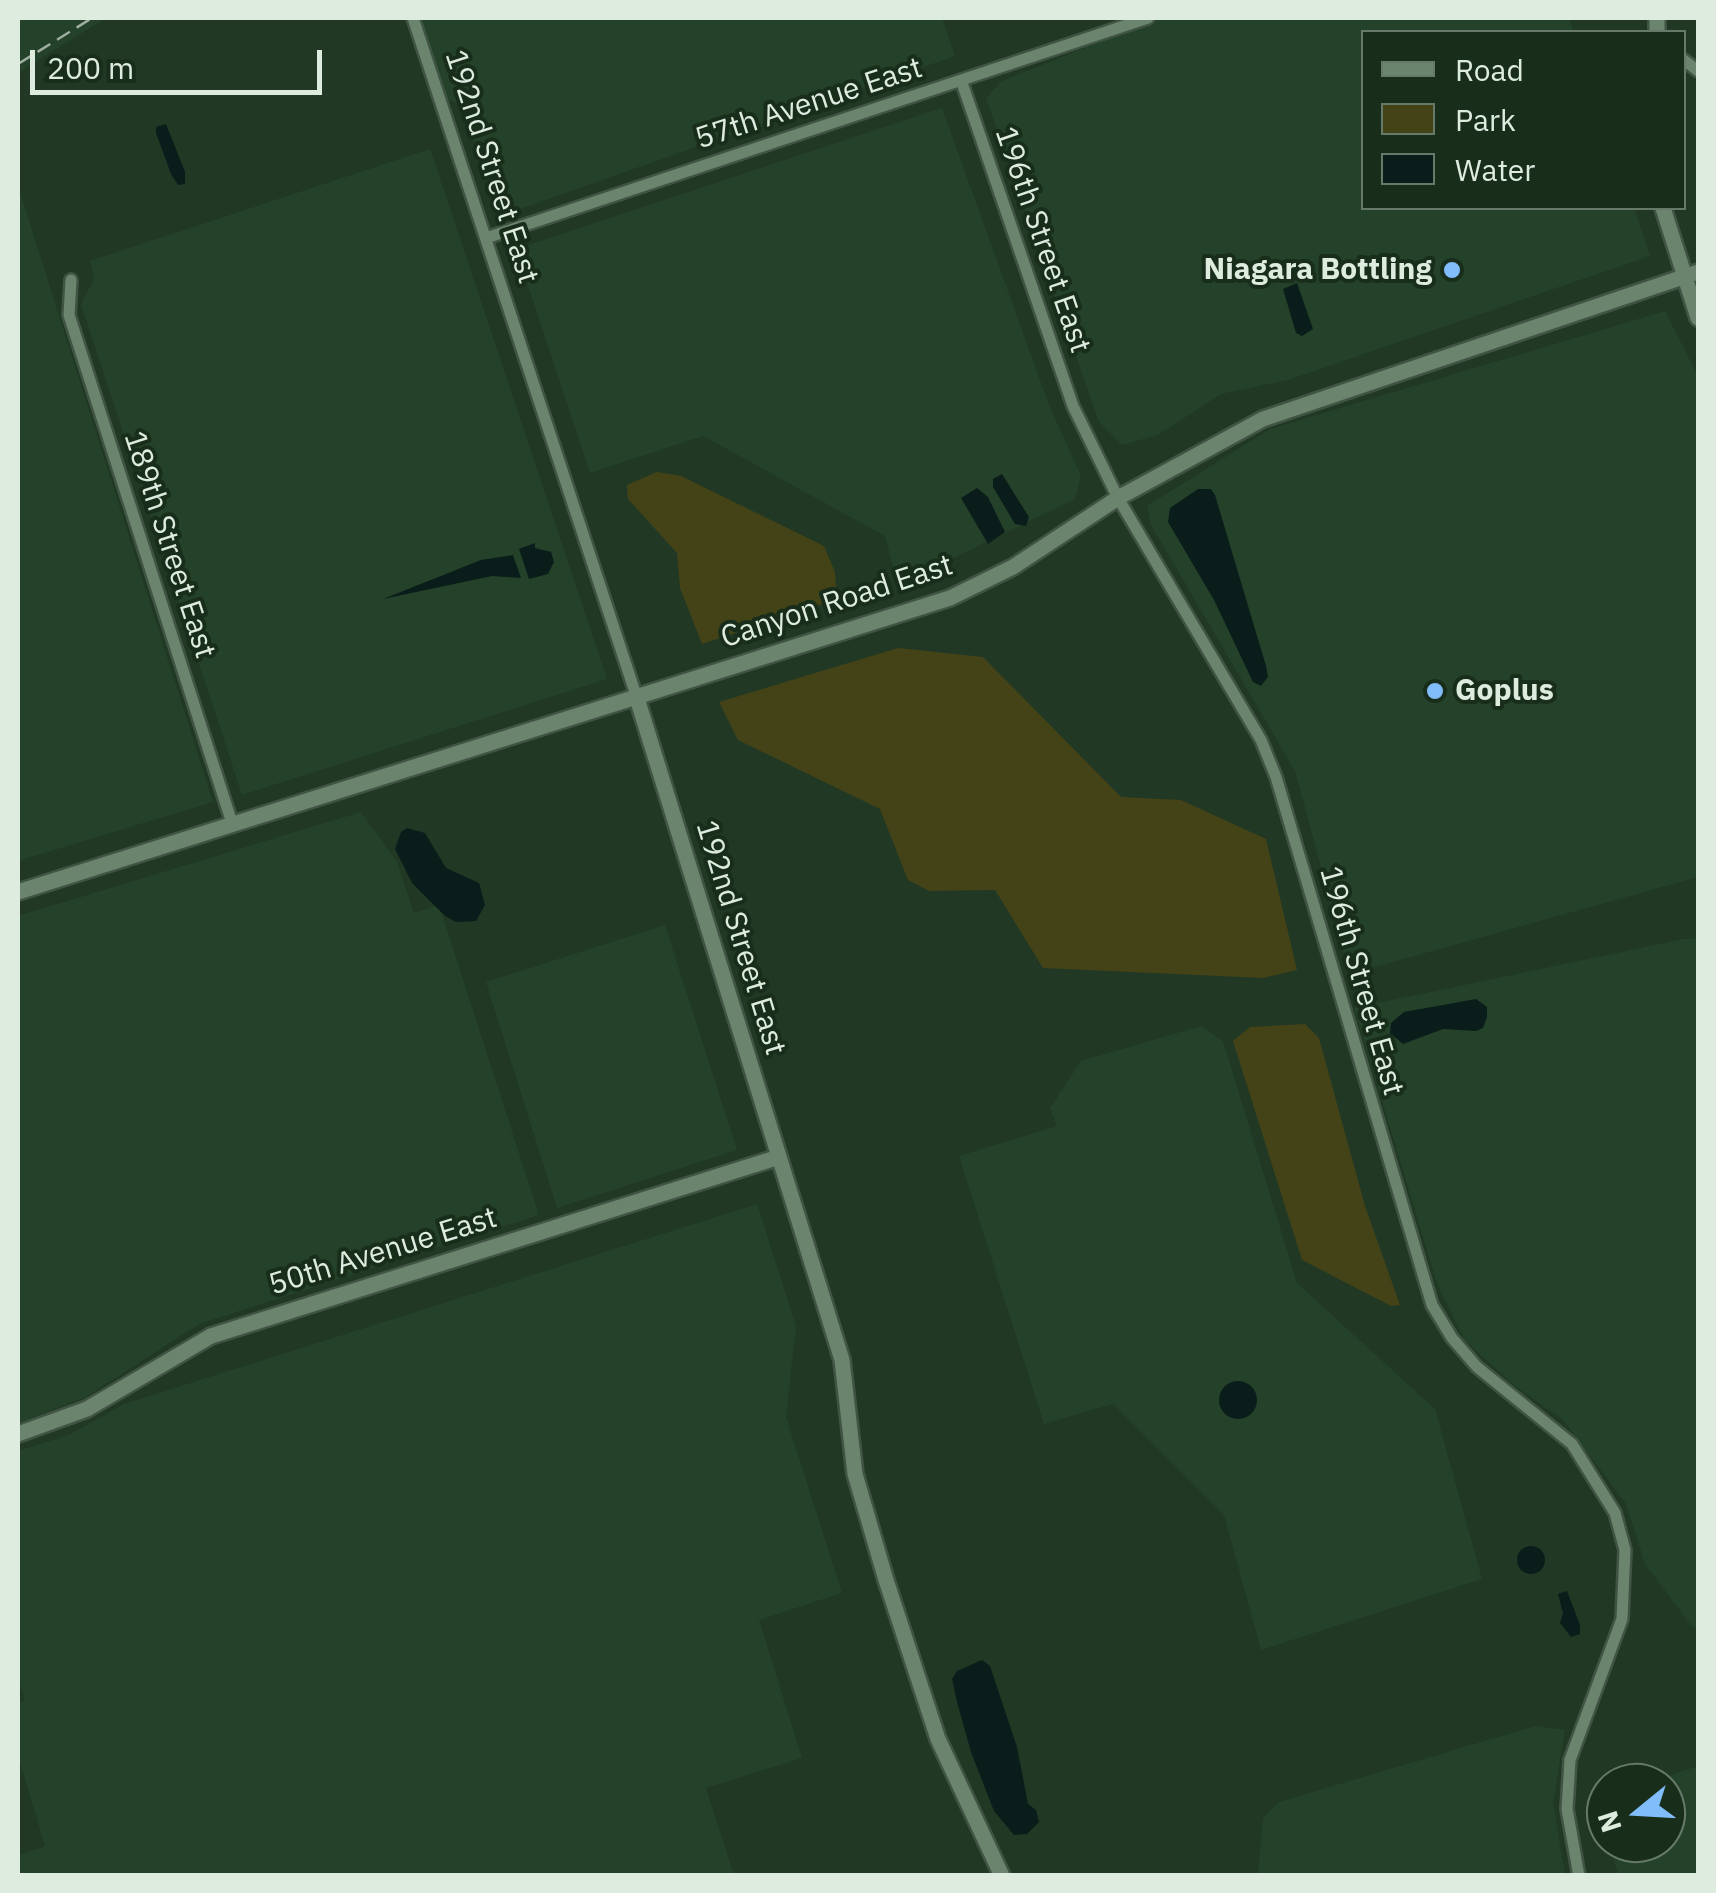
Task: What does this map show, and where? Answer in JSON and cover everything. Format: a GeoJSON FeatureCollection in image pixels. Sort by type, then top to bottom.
{"type":"FeatureCollection","features":[{"type":"Feature","properties":{"kind":"street","name":"192nd Street East"},"geometry":{"type":"LineString","coordinates":[[413,18],[636,695],[842,1360],[855,1474],[876,1548],[938,1739],[1002,1876]]}},
{"type":"Feature","properties":{"kind":"street","name":"57th Avenue East"},"geometry":{"type":"LineString","coordinates":[[486,238],[1148,18]]}},
{"type":"Feature","properties":{"kind":"street","name":"196th Street East"},"geometry":{"type":"LineString","coordinates":[[961,80],[1061,375],[1118,498],[1261,740],[1276,777],[1432,1305],[1452,1338],[1477,1367],[1572,1444],[1615,1513],[1625,1550],[1622,1619],[1570,1760],[1567,1808],[1579,1876]]}},
{"type":"Feature","properties":{"kind":"street"},"geometry":{"type":"LineString","coordinates":[[1663,210],[1690,274],[1698,318]]}},
{"type":"Feature","properties":{"kind":"street","name":"Canyon Road East"},"geometry":{"type":"LineString","coordinates":[[18,892],[950,598],[1013,567],[1118,498],[1215,442],[1312,398],[1690,274]]}},
{"type":"Feature","properties":{"kind":"street","name":"189th Street East"},"geometry":{"type":"LineString","coordinates":[[71,280],[70,320],[232,823]]}},
{"type":"Feature","properties":{"kind":"street","name":"50th Avenue East"},"geometry":{"type":"LineString","coordinates":[[18,1434],[87,1409],[192,1346],[243,1324],[779,1157]]}},
{"type":"Feature","properties":{"kind":"shaded area"},"geometry":{"type":"Polygon","coordinates":[[[18,18],[106,18],[18,73],[18,18]]]}},
{"type":"Feature","properties":{"kind":"shaded area"},"geometry":{"type":"Polygon","coordinates":[[[412,18],[942,18],[955,56],[500,216],[462,106],[438,95],[412,18]]]}},
{"type":"Feature","properties":{"kind":"shaded area"},"geometry":{"type":"Polygon","coordinates":[[[1159,18],[1569,18],[1573,30],[1361,30],[1361,210],[1635,210],[1650,256],[1288,380],[1221,394],[1158,435],[1122,445],[1099,422],[986,98],[1002,81],[1159,18]]]}},
{"type":"Feature","properties":{"kind":"shaded area"},"geometry":{"type":"Polygon","coordinates":[[[942,108],[1049,405],[1081,476],[1075,499],[898,585],[885,536],[703,436],[590,473],[516,249],[942,108]]]}},
{"type":"Feature","properties":{"kind":"shaded area"},"geometry":{"type":"Polygon","coordinates":[[[430,149],[607,679],[242,795],[81,304],[94,279],[90,261],[430,149]]]}},
{"type":"Feature","properties":{"kind":"shaded area"},"geometry":{"type":"Polygon","coordinates":[[[18,186],[213,802],[18,861],[18,186]]]}},
{"type":"Feature","properties":{"kind":"shaded area"},"geometry":{"type":"Polygon","coordinates":[[[1665,311],[1698,376],[1698,877],[1350,974],[1295,771],[1151,525],[1147,506],[1270,429],[1665,311]]]}},
{"type":"Feature","properties":{"kind":"shaded area"},"geometry":{"type":"Polygon","coordinates":[[[361,812],[397,862],[414,913],[439,905],[539,1215],[199,1324],[86,1397],[18,1423],[18,916],[361,812]]]}},
{"type":"Feature","properties":{"kind":"shaded area"},"geometry":{"type":"Polygon","coordinates":[[[665,925],[737,1150],[557,1208],[486,982],[665,925]]]}},
{"type":"Feature","properties":{"kind":"shaded area"},"geometry":{"type":"Polygon","coordinates":[[[1698,939],[1698,1626],[1693,1628],[1645,1564],[1626,1504],[1563,1420],[1515,1386],[1465,1341],[1437,1284],[1354,1008],[1698,939]]]}},
{"type":"Feature","properties":{"kind":"shaded area"},"geometry":{"type":"Polygon","coordinates":[[[1201,1026],[1223,1041],[1297,1283],[1435,1409],[1482,1579],[1261,1650],[1224,1515],[1113,1404],[1044,1424],[959,1156],[1057,1126],[1050,1108],[1081,1061],[1201,1026]]]}},
{"type":"Feature","properties":{"kind":"shaded area"},"geometry":{"type":"Polygon","coordinates":[[[757,1204],[796,1326],[786,1417],[842,1593],[759,1620],[802,1758],[706,1788],[734,1875],[18,1875],[18,1856],[45,1846],[18,1756],[18,1703],[25,1700],[18,1678],[18,1451],[69,1435],[124,1404],[757,1204]]]}},
{"type":"Feature","properties":{"kind":"shaded area"},"geometry":{"type":"Polygon","coordinates":[[[1535,1726],[1565,1730],[1553,1803],[1565,1875],[1258,1875],[1263,1818],[1279,1802],[1535,1726]]]}},
{"type":"Feature","properties":{"kind":"shaded area"},"geometry":{"type":"Polygon","coordinates":[[[1698,1766],[1698,1875],[1619,1875],[1615,1863],[1686,1863],[1686,1770],[1698,1766]]]}},
{"type":"Feature","properties":{"kind":"green space"},"geometry":{"type":"Polygon","coordinates":[[[657,472],[681,476],[824,546],[835,572],[837,599],[702,644],[680,588],[677,553],[628,499],[627,485],[657,472]]]}},
{"type":"Feature","properties":{"kind":"green space"},"geometry":{"type":"Polygon","coordinates":[[[898,648],[983,657],[1121,797],[1181,800],[1266,839],[1297,970],[1263,978],[1043,968],[995,890],[929,891],[908,880],[880,809],[738,740],[719,702],[898,648]]]}},
{"type":"Feature","properties":{"kind":"green space"},"geometry":{"type":"Polygon","coordinates":[[[1305,1024],[1319,1038],[1365,1206],[1400,1305],[1391,1306],[1302,1260],[1233,1041],[1250,1027],[1305,1024]]]}},
{"type":"Feature","properties":{"kind":"water"},"geometry":{"type":"Polygon","coordinates":[[[166,124],[185,172],[185,184],[178,185],[171,174],[156,133],[156,127],[166,124]]]}},
{"type":"Feature","properties":{"kind":"water"},"geometry":{"type":"Polygon","coordinates":[[[1297,283],[1313,329],[1302,336],[1296,333],[1283,289],[1297,283]]]}},
{"type":"Feature","properties":{"kind":"water"},"geometry":{"type":"Polygon","coordinates":[[[1002,474],[1029,517],[1026,526],[1015,524],[993,487],[993,479],[1002,474]]]}},
{"type":"Feature","properties":{"kind":"water"},"geometry":{"type":"Polygon","coordinates":[[[977,488],[988,497],[1005,532],[988,544],[961,498],[977,488]]]}},
{"type":"Feature","properties":{"kind":"water"},"geometry":{"type":"Polygon","coordinates":[[[1198,489],[1211,489],[1215,495],[1266,666],[1268,677],[1261,686],[1253,682],[1214,600],[1168,522],[1170,508],[1198,489]]]}},
{"type":"Feature","properties":{"kind":"water"},"geometry":{"type":"Polygon","coordinates":[[[535,543],[535,548],[551,552],[554,562],[548,574],[529,579],[519,549],[535,543]]]}},
{"type":"Feature","properties":{"kind":"water"},"geometry":{"type":"Polygon","coordinates":[[[513,555],[521,578],[492,576],[383,599],[481,560],[513,555]]]}},
{"type":"Feature","properties":{"kind":"water"},"geometry":{"type":"Polygon","coordinates":[[[407,828],[425,833],[446,868],[479,883],[485,905],[476,921],[456,922],[445,916],[412,883],[395,849],[401,832],[407,828]]]}},
{"type":"Feature","properties":{"kind":"water"},"geometry":{"type":"Polygon","coordinates":[[[1476,999],[1487,1007],[1487,1017],[1483,1028],[1476,1031],[1443,1029],[1403,1044],[1390,1033],[1391,1023],[1404,1012],[1476,999]]]}},
{"type":"Feature","properties":{"kind":"water"},"geometry":{"type":"Polygon","coordinates":[[[1238,1381],[1251,1387],[1257,1400],[1251,1413],[1238,1419],[1225,1413],[1219,1400],[1225,1387],[1238,1381]]]}},
{"type":"Feature","properties":{"kind":"water"},"geometry":{"type":"Polygon","coordinates":[[[1531,1546],[1541,1550],[1545,1560],[1541,1570],[1531,1574],[1521,1570],[1517,1560],[1521,1550],[1531,1546]]]}},
{"type":"Feature","properties":{"kind":"water"},"geometry":{"type":"Polygon","coordinates":[[[1567,1591],[1580,1625],[1580,1634],[1571,1637],[1560,1623],[1563,1613],[1558,1594],[1567,1591]]]}},
{"type":"Feature","properties":{"kind":"water"},"geometry":{"type":"Polygon","coordinates":[[[982,1660],[990,1666],[1017,1747],[1028,1804],[1036,1810],[1039,1822],[1027,1834],[1014,1835],[994,1811],[957,1702],[952,1679],[957,1671],[982,1660]]]}},
{"type":"Feature","properties":{"kind":"railway"},"geometry":{"type":"LineString","coordinates":[[18,64],[92,18]]}},
{"type":"Feature","properties":{"kind":"place","name":"Niagara Bottling"},"geometry":{"type":"Point","coordinates":[1452,270]}},
{"type":"Feature","properties":{"kind":"place","name":"Goplus"},"geometry":{"type":"Point","coordinates":[1435,691]}}]}
